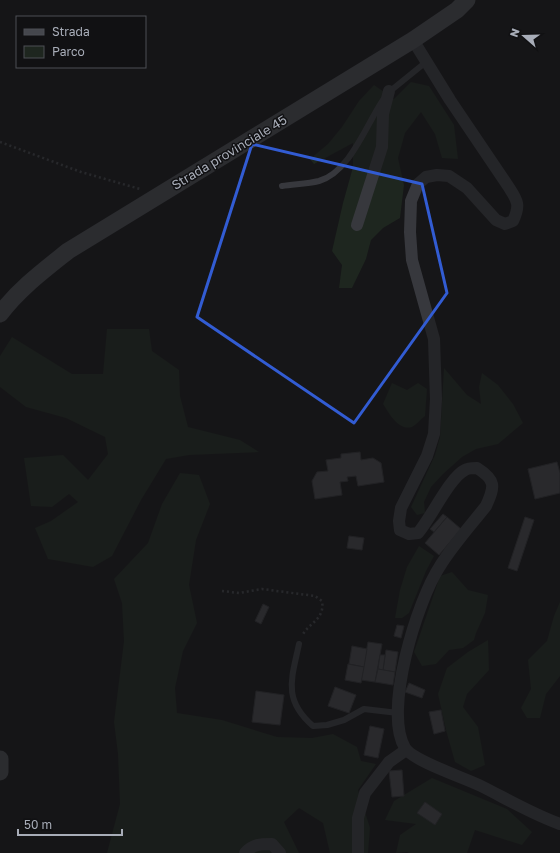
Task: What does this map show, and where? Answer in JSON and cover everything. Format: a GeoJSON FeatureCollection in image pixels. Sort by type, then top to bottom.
{"type":"FeatureCollection","features":[{"type":"Feature","properties":{"kind":"main road","name":"Strada provinciale 45"},"geometry":{"type":"LineString","coordinates":[[0,314],[12,298],[40,273],[68,252],[413,40],[457,10],[467,0]]}},
{"type":"Feature","properties":{"kind":"main road"},"geometry":{"type":"LineString","coordinates":[[0,758],[0,772]]}},
{"type":"Feature","properties":{"kind":"street"},"geometry":{"type":"LineString","coordinates":[[413,40],[450,100],[508,186],[516,200],[518,211],[513,221],[505,224],[496,220],[467,188],[449,176],[443,175],[426,177],[418,184],[411,201],[410,232],[412,260],[434,339],[436,399],[434,434],[427,456],[401,508],[399,521],[400,530],[409,534],[418,533],[425,525],[454,479],[465,469],[477,468],[488,474],[493,484],[491,495],[486,506],[440,566],[423,601],[402,668],[398,713],[400,734],[406,750],[421,760],[480,786],[541,817],[560,824]]}},
{"type":"Feature","properties":{"kind":"street"},"geometry":{"type":"LineString","coordinates":[[357,225],[382,147],[383,114],[390,91]]}},
{"type":"Feature","properties":{"kind":"street"},"geometry":{"type":"LineString","coordinates":[[358,853],[358,818],[366,793],[389,762],[406,750]]}},
{"type":"Feature","properties":{"kind":"street"},"geometry":{"type":"LineString","coordinates":[[245,853],[251,846],[261,844],[272,844],[280,853]]}},
{"type":"Feature","properties":{"kind":"lane"},"geometry":{"type":"LineString","coordinates":[[282,186],[319,181],[337,172],[354,150],[376,110],[390,91],[426,62]]}},
{"type":"Feature","properties":{"kind":"lane"},"geometry":{"type":"LineString","coordinates":[[299,644],[290,689],[295,704],[303,717],[313,726],[326,725],[344,720],[364,709],[398,713]]}},
{"type":"Feature","properties":{"kind":"path"},"geometry":{"type":"LineString","coordinates":[[0,142],[81,172],[140,189],[157,196]]}},
{"type":"Feature","properties":{"kind":"path"},"geometry":{"type":"LineString","coordinates":[[222,591],[239,593],[262,589],[314,596],[322,601],[323,608],[319,617],[305,631],[299,644]]}},
{"type":"Feature","properties":{"kind":"highlighted area"},"geometry":{"type":"Polygon","coordinates":[[[252,144],[422,184],[447,293],[354,423],[197,317],[252,144]]]}},
{"type":"Feature","properties":{"kind":"green space"},"geometry":{"type":"Polygon","coordinates":[[[411,82],[429,86],[454,125],[458,159],[442,158],[435,134],[421,112],[405,133],[398,158],[404,185],[400,218],[383,228],[371,240],[366,259],[352,288],[339,288],[342,265],[332,251],[353,167],[353,143],[314,164],[310,159],[328,144],[342,127],[359,101],[374,85],[394,99],[411,82]]]}},
{"type":"Feature","properties":{"kind":"green space"},"geometry":{"type":"Polygon","coordinates":[[[107,329],[149,329],[152,351],[179,370],[180,396],[188,427],[240,440],[259,452],[189,455],[166,459],[141,500],[112,556],[93,567],[48,559],[35,528],[51,521],[78,502],[69,494],[52,507],[31,506],[24,458],[63,455],[88,480],[108,454],[105,437],[66,418],[26,407],[0,387],[0,356],[12,337],[72,374],[103,374],[107,329]]]}},
{"type":"Feature","properties":{"kind":"green space"},"geometry":{"type":"Polygon","coordinates":[[[444,368],[467,395],[481,404],[479,387],[482,373],[498,385],[513,404],[523,423],[498,444],[476,449],[462,457],[431,487],[424,502],[425,513],[417,515],[411,507],[435,455],[440,437],[444,368]]]}},
{"type":"Feature","properties":{"kind":"green space"},"geometry":{"type":"Polygon","coordinates":[[[392,383],[407,390],[418,383],[427,389],[425,416],[412,427],[407,428],[398,424],[383,404],[392,383]]]}},
{"type":"Feature","properties":{"kind":"green space"},"geometry":{"type":"Polygon","coordinates":[[[180,473],[199,475],[210,504],[196,540],[189,585],[197,623],[183,651],[175,688],[177,713],[222,720],[277,737],[312,738],[333,734],[357,747],[361,761],[376,764],[358,790],[370,828],[368,853],[330,853],[323,823],[299,808],[284,822],[299,853],[107,853],[120,804],[118,754],[114,722],[124,641],[122,603],[114,579],[148,543],[162,504],[180,473]]]}},
{"type":"Feature","properties":{"kind":"green space"},"geometry":{"type":"Polygon","coordinates":[[[419,546],[434,556],[426,571],[409,613],[402,618],[395,618],[400,590],[407,567],[419,546]]]}},
{"type":"Feature","properties":{"kind":"green space"},"geometry":{"type":"Polygon","coordinates":[[[452,572],[468,590],[488,595],[485,613],[474,640],[463,648],[449,650],[436,664],[422,666],[414,652],[440,576],[452,572]]]}},
{"type":"Feature","properties":{"kind":"green space"},"geometry":{"type":"Polygon","coordinates":[[[560,602],[560,676],[546,694],[540,718],[527,718],[521,708],[531,689],[528,660],[547,641],[554,616],[560,602]]]}},
{"type":"Feature","properties":{"kind":"green space"},"geometry":{"type":"Polygon","coordinates":[[[488,640],[489,670],[467,694],[463,707],[478,727],[485,765],[471,771],[455,762],[438,694],[447,668],[468,652],[488,640]]]}},
{"type":"Feature","properties":{"kind":"green space"},"geometry":{"type":"Polygon","coordinates":[[[432,778],[507,809],[532,832],[522,845],[475,830],[467,853],[396,853],[400,835],[416,824],[385,820],[394,801],[432,778]]]}},
{"type":"Feature","properties":{"kind":"building"},"geometry":{"type":"Polygon","coordinates":[[[360,452],[361,460],[373,458],[381,463],[384,482],[358,486],[356,476],[347,477],[348,481],[340,482],[342,495],[315,499],[312,481],[317,472],[328,471],[326,460],[341,458],[341,454],[360,452]]]}},
{"type":"Feature","properties":{"kind":"building"},"geometry":{"type":"Polygon","coordinates":[[[557,462],[560,473],[560,493],[535,499],[528,469],[557,462]]]}},
{"type":"Feature","properties":{"kind":"building"},"geometry":{"type":"Polygon","coordinates":[[[443,514],[447,517],[434,532],[430,529],[443,514]]]}},
{"type":"Feature","properties":{"kind":"building"},"geometry":{"type":"Polygon","coordinates":[[[447,517],[461,529],[439,555],[425,543],[447,517]]]}},
{"type":"Feature","properties":{"kind":"building"},"geometry":{"type":"Polygon","coordinates":[[[525,517],[534,520],[517,571],[508,568],[525,517]]]}},
{"type":"Feature","properties":{"kind":"building"},"geometry":{"type":"Polygon","coordinates":[[[349,536],[364,538],[362,550],[347,548],[349,536]]]}},
{"type":"Feature","properties":{"kind":"building"},"geometry":{"type":"Polygon","coordinates":[[[263,604],[269,607],[261,624],[255,621],[263,604]]]}},
{"type":"Feature","properties":{"kind":"building"},"geometry":{"type":"Polygon","coordinates":[[[397,625],[404,626],[401,638],[394,636],[397,625]]]}},
{"type":"Feature","properties":{"kind":"building"},"geometry":{"type":"Polygon","coordinates":[[[368,642],[382,644],[375,682],[361,680],[368,642]]]}},
{"type":"Feature","properties":{"kind":"building"},"geometry":{"type":"Polygon","coordinates":[[[352,646],[367,649],[364,667],[349,664],[352,646]]]}},
{"type":"Feature","properties":{"kind":"building"},"geometry":{"type":"Polygon","coordinates":[[[386,650],[398,652],[395,672],[383,670],[386,650]]]}},
{"type":"Feature","properties":{"kind":"building"},"geometry":{"type":"Polygon","coordinates":[[[380,655],[385,655],[383,670],[378,669],[380,655]]]}},
{"type":"Feature","properties":{"kind":"building"},"geometry":{"type":"Polygon","coordinates":[[[348,664],[364,667],[361,683],[345,680],[348,664]]]}},
{"type":"Feature","properties":{"kind":"building"},"geometry":{"type":"Polygon","coordinates":[[[378,669],[395,672],[393,685],[375,682],[378,669]]]}},
{"type":"Feature","properties":{"kind":"building"},"geometry":{"type":"Polygon","coordinates":[[[409,683],[425,690],[422,698],[405,692],[409,683]]]}},
{"type":"Feature","properties":{"kind":"building"},"geometry":{"type":"Polygon","coordinates":[[[335,687],[356,695],[349,713],[328,706],[335,687]]]}},
{"type":"Feature","properties":{"kind":"building"},"geometry":{"type":"Polygon","coordinates":[[[256,691],[284,695],[280,725],[252,722],[256,691]]]}},
{"type":"Feature","properties":{"kind":"building"},"geometry":{"type":"Polygon","coordinates":[[[441,710],[445,731],[434,734],[429,712],[441,710]]]}},
{"type":"Feature","properties":{"kind":"building"},"geometry":{"type":"Polygon","coordinates":[[[370,726],[384,729],[378,758],[364,755],[370,726]]]}},
{"type":"Feature","properties":{"kind":"building"},"geometry":{"type":"Polygon","coordinates":[[[402,770],[404,796],[392,797],[389,771],[402,770]]]}},
{"type":"Feature","properties":{"kind":"building"},"geometry":{"type":"Polygon","coordinates":[[[425,802],[442,814],[435,825],[417,813],[425,802]]]}}]}
